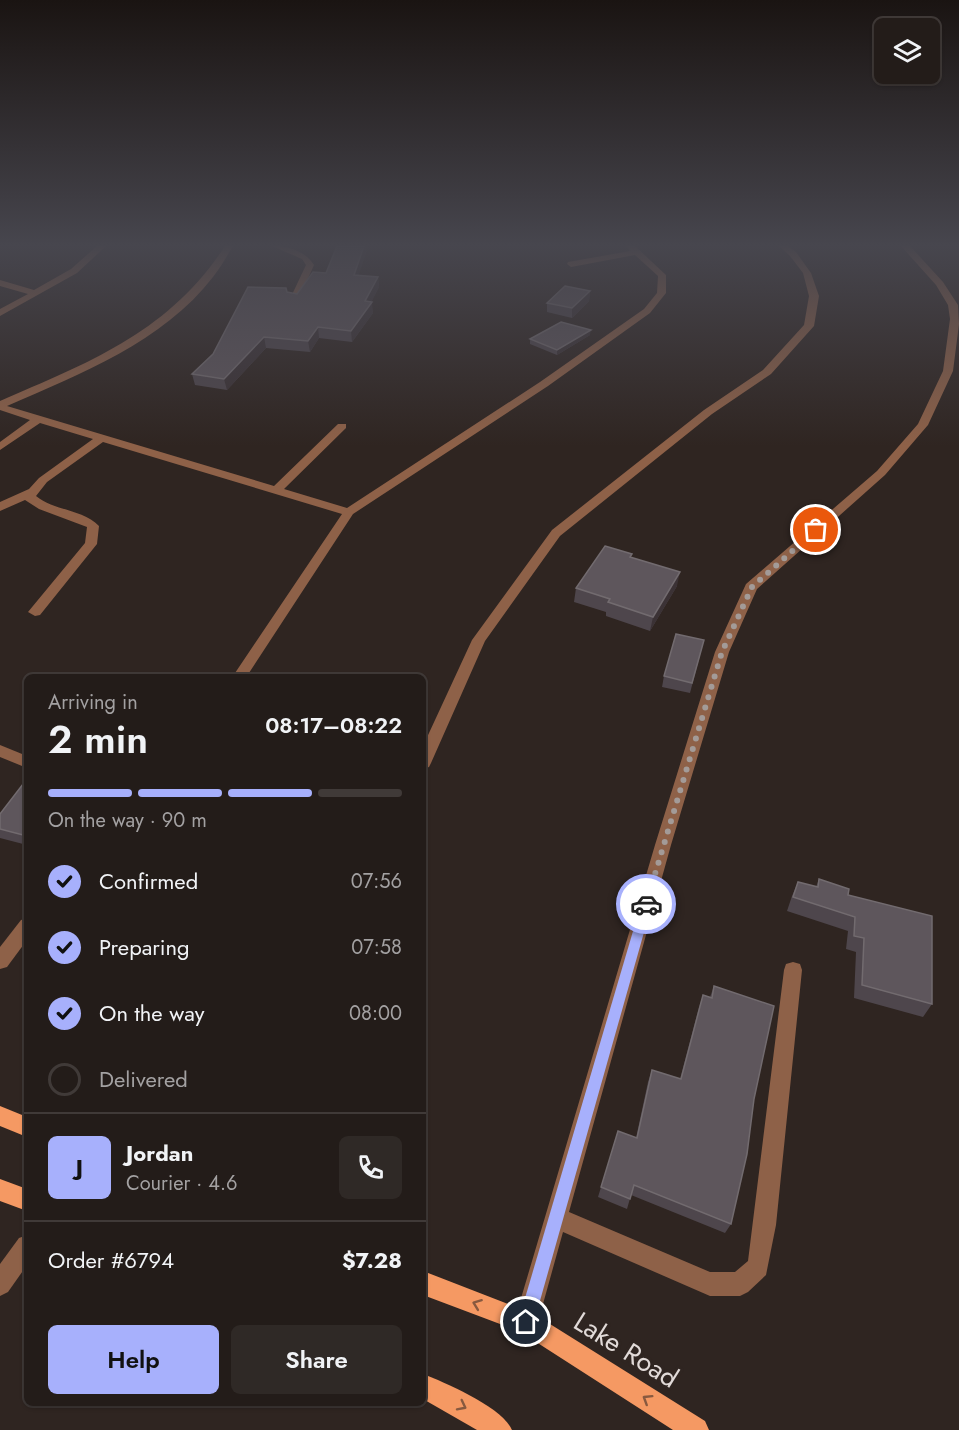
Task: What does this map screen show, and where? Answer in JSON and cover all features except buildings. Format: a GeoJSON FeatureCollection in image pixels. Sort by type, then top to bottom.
{"type":"FeatureCollection","features":[{"type":"Feature","properties":{"kind":"main road"},"geometry":{"type":"LineString","coordinates":[[0,1116],[24,1126]]}},
{"type":"Feature","properties":{"kind":"main road"},"geometry":{"type":"LineString","coordinates":[[0,1190],[24,1199]]}},
{"type":"Feature","properties":{"kind":"main road","name":"Lake Road"},"geometry":{"type":"LineString","coordinates":[[426,1284],[526,1322],[696,1430]]}},
{"type":"Feature","properties":{"kind":"main road"},"geometry":{"type":"LineString","coordinates":[[426,1388],[470,1410],[499,1430]]}},
{"type":"Feature","properties":{"kind":"street"},"geometry":{"type":"LineString","coordinates":[[0,406],[98,362],[154,326],[170,313]]}},
{"type":"Feature","properties":{"kind":"street"},"geometry":{"type":"LineString","coordinates":[[241,674],[349,512],[544,384],[645,313]]}},
{"type":"Feature","properties":{"kind":"street"},"geometry":{"type":"LineString","coordinates":[[426,756],[479,640],[556,533],[708,412],[767,372],[809,326],[811,313]]}},
{"type":"Feature","properties":{"kind":"street"},"geometry":{"type":"LineString","coordinates":[[526,1322],[663,845],[722,652],[752,587],[881,473],[923,425],[948,371],[955,313]]}},
{"type":"Feature","properties":{"kind":"street"},"geometry":{"type":"LineString","coordinates":[[0,406],[349,512]]}},
{"type":"Feature","properties":{"kind":"street"},"geometry":{"type":"LineString","coordinates":[[0,447],[38,419]]}},
{"type":"Feature","properties":{"kind":"street"},"geometry":{"type":"LineString","coordinates":[[276,490],[342,426]]}},
{"type":"Feature","properties":{"kind":"street"},"geometry":{"type":"LineString","coordinates":[[0,507],[31,492],[101,438]]}},
{"type":"Feature","properties":{"kind":"street"},"geometry":{"type":"LineString","coordinates":[[31,492],[29,497],[32,500],[81,519],[93,526],[94,534],[91,544],[35,612]]}},
{"type":"Feature","properties":{"kind":"street"},"geometry":{"type":"LineString","coordinates":[[0,751],[24,761]]}},
{"type":"Feature","properties":{"kind":"street"},"geometry":{"type":"LineString","coordinates":[[0,961],[24,930]]}},
{"type":"Feature","properties":{"kind":"street"},"geometry":{"type":"LineString","coordinates":[[556,1218],[710,1284],[740,1284],[758,1267],[765,1225],[793,969]]}},
{"type":"Feature","properties":{"kind":"street"},"geometry":{"type":"LineString","coordinates":[[0,1284],[24,1250]]}},
{"type":"Feature","properties":{"kind":"way so far"},"geometry":{"type":"LineString","coordinates":[[646,904],[722,652],[752,587],[816,530]]}},
{"type":"Feature","properties":{"kind":"route"},"geometry":{"type":"LineString","coordinates":[[526,1322],[646,904]]}}]}
